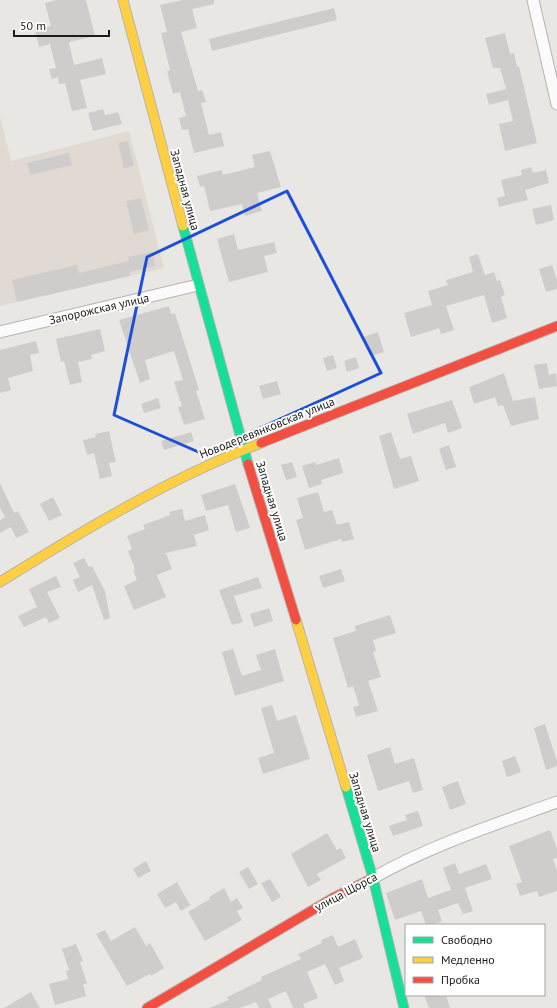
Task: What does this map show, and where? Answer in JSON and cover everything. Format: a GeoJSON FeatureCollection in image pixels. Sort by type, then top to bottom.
{"type":"FeatureCollection","features":[{"type":"Feature","properties":{"kind":"main road","name":"Западная улица"},"geometry":{"type":"LineString","coordinates":[[123,0],[198,285],[244,449],[373,878],[404,1008]]}},
{"type":"Feature","properties":{"kind":"main road","name":"Новодеревянковская улица"},"geometry":{"type":"LineString","coordinates":[[0,582],[102,519],[152,492],[244,449],[557,326]]}},
{"type":"Feature","properties":{"kind":"main road","name":"улица Щорса"},"geometry":{"type":"LineString","coordinates":[[147,1008],[333,898],[373,878]]}},
{"type":"Feature","properties":{"kind":"street"},"geometry":{"type":"LineString","coordinates":[[533,0],[557,104]]}},
{"type":"Feature","properties":{"kind":"street","name":"Запорожская улица"},"geometry":{"type":"LineString","coordinates":[[0,332],[198,285]]}},
{"type":"Feature","properties":{"kind":"street","name":"улица Щорса"},"geometry":{"type":"LineString","coordinates":[[373,878],[401,862],[439,845],[557,802]]}},
{"type":"Feature","properties":{"kind":"highlighted area"},"geometry":{"type":"Polygon","coordinates":[[[287,191],[381,373],[203,454],[114,415],[147,257],[287,191]]]}},
{"type":"Feature","properties":{"kind":"shaded area"},"geometry":{"type":"Polygon","coordinates":[[[0,116],[11,161],[129,131],[164,268],[0,306],[0,116]]]}},
{"type":"Feature","properties":{"kind":"building"},"geometry":{"type":"Polygon","coordinates":[[[56,0],[86,0],[95,36],[69,42],[74,65],[102,58],[106,74],[80,80],[87,108],[72,111],[65,83],[59,84],[58,77],[52,79],[49,69],[56,68],[50,44],[39,47],[35,30],[51,26],[45,3],[56,0]]]}},
{"type":"Feature","properties":{"kind":"building"},"geometry":{"type":"Polygon","coordinates":[[[182,0],[214,0],[214,4],[192,9],[197,28],[181,32],[198,91],[202,90],[206,102],[201,103],[209,135],[221,132],[224,146],[194,153],[188,129],[182,130],[179,118],[186,116],[180,92],[173,94],[167,71],[170,70],[161,33],[167,32],[160,5],[182,0]]]}},
{"type":"Feature","properties":{"kind":"building"},"geometry":{"type":"Polygon","coordinates":[[[334,8],[337,20],[212,51],[209,39],[334,8]]]}},
{"type":"Feature","properties":{"kind":"building"},"geometry":{"type":"Polygon","coordinates":[[[505,33],[510,54],[514,53],[517,67],[519,66],[537,143],[505,151],[499,124],[513,121],[508,100],[489,105],[486,94],[506,89],[500,68],[493,68],[485,38],[505,33]]]}},
{"type":"Feature","properties":{"kind":"building"},"geometry":{"type":"Polygon","coordinates":[[[103,109],[105,115],[118,112],[122,124],[93,131],[88,113],[103,109]]]}},
{"type":"Feature","properties":{"kind":"building"},"geometry":{"type":"Polygon","coordinates":[[[128,141],[134,166],[124,168],[118,143],[128,141]]]}},
{"type":"Feature","properties":{"kind":"building"},"geometry":{"type":"Polygon","coordinates":[[[270,151],[281,187],[257,193],[262,211],[245,216],[242,204],[210,211],[204,186],[200,187],[197,176],[222,170],[223,175],[255,167],[252,155],[270,151]]]}},
{"type":"Feature","properties":{"kind":"building"},"geometry":{"type":"Polygon","coordinates":[[[69,153],[72,165],[30,175],[27,163],[69,153]]]}},
{"type":"Feature","properties":{"kind":"building"},"geometry":{"type":"Polygon","coordinates":[[[531,167],[533,173],[546,170],[549,183],[525,190],[528,200],[499,207],[497,198],[505,196],[501,180],[522,175],[521,170],[531,167]]]}},
{"type":"Feature","properties":{"kind":"building"},"geometry":{"type":"Polygon","coordinates":[[[141,198],[149,230],[134,234],[126,201],[141,198]]]}},
{"type":"Feature","properties":{"kind":"building"},"geometry":{"type":"Polygon","coordinates":[[[551,205],[554,220],[536,225],[532,209],[551,205]]]}},
{"type":"Feature","properties":{"kind":"building"},"geometry":{"type":"Polygon","coordinates":[[[234,234],[238,250],[274,242],[277,253],[264,256],[268,272],[229,282],[217,239],[234,234]]]}},
{"type":"Feature","properties":{"kind":"building"},"geometry":{"type":"Polygon","coordinates":[[[152,252],[155,266],[129,272],[130,276],[17,302],[12,280],[77,265],[79,273],[129,261],[128,257],[152,252]]]}},
{"type":"Feature","properties":{"kind":"building"},"geometry":{"type":"Polygon","coordinates":[[[478,254],[485,275],[494,272],[497,281],[500,280],[505,295],[501,297],[507,318],[492,323],[484,295],[446,306],[454,330],[441,334],[439,328],[411,337],[404,313],[432,305],[428,291],[448,285],[446,280],[473,272],[469,257],[478,254]]]}},
{"type":"Feature","properties":{"kind":"building"},"geometry":{"type":"Polygon","coordinates":[[[552,265],[557,280],[557,289],[546,292],[539,269],[552,265]]]}},
{"type":"Feature","properties":{"kind":"building"},"geometry":{"type":"Polygon","coordinates":[[[169,306],[171,314],[175,313],[199,390],[196,391],[205,419],[184,425],[178,407],[182,406],[174,382],[183,380],[174,351],[145,360],[150,379],[140,383],[119,320],[169,306]]]}},
{"type":"Feature","properties":{"kind":"building"},"geometry":{"type":"Polygon","coordinates":[[[100,329],[105,351],[91,355],[92,359],[78,362],[82,382],[70,385],[64,361],[61,362],[56,339],[100,329]]]}},
{"type":"Feature","properties":{"kind":"building"},"geometry":{"type":"Polygon","coordinates":[[[378,332],[384,352],[370,356],[364,337],[378,332]]]}},
{"type":"Feature","properties":{"kind":"building"},"geometry":{"type":"Polygon","coordinates":[[[36,341],[39,353],[30,355],[33,371],[8,378],[11,390],[0,393],[0,350],[36,341]]]}},
{"type":"Feature","properties":{"kind":"building"},"geometry":{"type":"Polygon","coordinates":[[[333,355],[337,368],[327,371],[323,358],[333,355]]]}},
{"type":"Feature","properties":{"kind":"building"},"geometry":{"type":"Polygon","coordinates":[[[356,357],[359,368],[347,372],[344,361],[356,357]]]}},
{"type":"Feature","properties":{"kind":"building"},"geometry":{"type":"Polygon","coordinates":[[[547,363],[549,375],[556,373],[557,386],[539,389],[534,365],[547,363]]]}},
{"type":"Feature","properties":{"kind":"building"},"geometry":{"type":"Polygon","coordinates":[[[504,373],[513,401],[535,397],[539,419],[511,426],[503,405],[498,406],[495,397],[474,404],[469,387],[504,373]]]}},
{"type":"Feature","properties":{"kind":"building"},"geometry":{"type":"Polygon","coordinates":[[[277,381],[281,394],[263,399],[259,386],[277,381]]]}},
{"type":"Feature","properties":{"kind":"building"},"geometry":{"type":"Polygon","coordinates":[[[158,398],[161,408],[144,413],[141,404],[158,398]]]}},
{"type":"Feature","properties":{"kind":"building"},"geometry":{"type":"Polygon","coordinates":[[[452,400],[462,428],[448,433],[445,423],[413,434],[407,414],[452,400]]]}},
{"type":"Feature","properties":{"kind":"building"},"geometry":{"type":"Polygon","coordinates":[[[109,431],[116,462],[109,463],[112,476],[100,479],[94,453],[87,455],[83,440],[96,437],[95,434],[109,431]]]}},
{"type":"Feature","properties":{"kind":"building"},"geometry":{"type":"Polygon","coordinates":[[[191,432],[194,441],[164,450],[161,441],[191,432]]]}},
{"type":"Feature","properties":{"kind":"building"},"geometry":{"type":"Polygon","coordinates":[[[391,432],[400,459],[411,456],[419,481],[394,489],[379,436],[391,432]]]}},
{"type":"Feature","properties":{"kind":"building"},"geometry":{"type":"Polygon","coordinates":[[[449,445],[456,467],[446,470],[439,449],[449,445]]]}},
{"type":"Feature","properties":{"kind":"building"},"geometry":{"type":"Polygon","coordinates":[[[339,458],[343,473],[321,480],[322,484],[309,488],[302,466],[315,462],[316,465],[339,458]]]}},
{"type":"Feature","properties":{"kind":"building"},"geometry":{"type":"Polygon","coordinates":[[[292,462],[297,477],[286,480],[281,465],[292,462]]]}},
{"type":"Feature","properties":{"kind":"building"},"geometry":{"type":"Polygon","coordinates":[[[0,483],[14,513],[18,511],[29,532],[16,538],[11,527],[0,533],[0,520],[5,517],[0,508],[0,483]]]}},
{"type":"Feature","properties":{"kind":"building"},"geometry":{"type":"Polygon","coordinates":[[[235,484],[250,528],[236,532],[228,505],[206,511],[201,495],[235,484]]]}},
{"type":"Feature","properties":{"kind":"building"},"geometry":{"type":"Polygon","coordinates":[[[318,492],[324,512],[332,510],[337,525],[349,522],[354,539],[342,542],[341,539],[305,550],[296,520],[303,518],[297,498],[318,492]]]}},
{"type":"Feature","properties":{"kind":"building"},"geometry":{"type":"Polygon","coordinates":[[[53,497],[62,515],[49,521],[40,504],[53,497]]]}},
{"type":"Feature","properties":{"kind":"building"},"geometry":{"type":"Polygon","coordinates":[[[182,509],[185,521],[205,515],[209,530],[194,535],[197,546],[166,553],[172,569],[157,575],[166,597],[134,610],[124,586],[137,580],[133,570],[135,569],[128,551],[132,549],[127,536],[145,529],[143,525],[170,515],[169,512],[182,509]]]}},
{"type":"Feature","properties":{"kind":"building"},"geometry":{"type":"Polygon","coordinates":[[[84,558],[89,567],[92,566],[105,591],[110,618],[104,620],[92,585],[78,592],[73,580],[80,577],[73,563],[84,558]]]}},
{"type":"Feature","properties":{"kind":"building"},"geometry":{"type":"Polygon","coordinates":[[[341,569],[345,581],[323,588],[319,576],[341,569]]]}},
{"type":"Feature","properties":{"kind":"building"},"geometry":{"type":"Polygon","coordinates":[[[56,576],[61,587],[47,592],[60,618],[49,623],[46,617],[24,627],[18,616],[37,607],[29,589],[56,576]]]}},
{"type":"Feature","properties":{"kind":"building"},"geometry":{"type":"Polygon","coordinates":[[[258,577],[262,588],[234,596],[243,622],[232,625],[219,590],[258,577]]]}},
{"type":"Feature","properties":{"kind":"building"},"geometry":{"type":"Polygon","coordinates":[[[269,608],[273,621],[254,627],[250,614],[269,608]]]}},
{"type":"Feature","properties":{"kind":"building"},"geometry":{"type":"Polygon","coordinates":[[[390,615],[396,633],[373,640],[376,651],[373,652],[381,677],[368,681],[378,711],[356,717],[353,707],[359,705],[353,686],[348,688],[333,638],[356,631],[355,626],[390,615]]]}},
{"type":"Feature","properties":{"kind":"building"},"geometry":{"type":"Polygon","coordinates":[[[233,649],[242,676],[261,670],[256,655],[275,649],[284,681],[235,696],[222,652],[233,649]]]}},
{"type":"Feature","properties":{"kind":"building"},"geometry":{"type":"Polygon","coordinates":[[[272,705],[277,721],[296,715],[310,759],[263,774],[258,758],[274,753],[261,708],[272,705]]]}},
{"type":"Feature","properties":{"kind":"building"},"geometry":{"type":"Polygon","coordinates":[[[545,724],[557,761],[557,766],[546,770],[534,728],[545,724]]]}},
{"type":"Feature","properties":{"kind":"building"},"geometry":{"type":"Polygon","coordinates":[[[390,747],[395,764],[414,758],[423,790],[413,793],[409,781],[378,791],[367,755],[390,747]]]}},
{"type":"Feature","properties":{"kind":"building"},"geometry":{"type":"Polygon","coordinates":[[[515,756],[521,772],[507,777],[502,761],[515,756]]]}},
{"type":"Feature","properties":{"kind":"building"},"geometry":{"type":"Polygon","coordinates":[[[458,781],[466,804],[450,810],[442,787],[458,781]]]}},
{"type":"Feature","properties":{"kind":"building"},"geometry":{"type":"Polygon","coordinates":[[[418,811],[423,826],[393,836],[389,826],[407,820],[405,815],[418,811]]]}},
{"type":"Feature","properties":{"kind":"building"},"geometry":{"type":"Polygon","coordinates":[[[550,830],[557,849],[557,858],[553,859],[557,870],[557,891],[539,897],[537,891],[520,896],[516,884],[522,882],[509,846],[550,830]]]}},
{"type":"Feature","properties":{"kind":"building"},"geometry":{"type":"Polygon","coordinates":[[[327,833],[337,850],[341,848],[346,858],[317,874],[321,880],[308,887],[291,854],[327,833]]]}},
{"type":"Feature","properties":{"kind":"building"},"geometry":{"type":"Polygon","coordinates":[[[146,861],[151,871],[138,878],[133,869],[146,861]]]}},
{"type":"Feature","properties":{"kind":"building"},"geometry":{"type":"Polygon","coordinates":[[[455,863],[459,874],[486,864],[492,879],[465,888],[473,911],[463,914],[458,903],[438,910],[442,921],[434,924],[426,924],[421,911],[395,920],[386,893],[422,879],[428,898],[451,890],[443,868],[455,863]]]}},
{"type":"Feature","properties":{"kind":"building"},"geometry":{"type":"Polygon","coordinates":[[[248,867],[258,884],[249,889],[239,872],[248,867]]]}},
{"type":"Feature","properties":{"kind":"building"},"geometry":{"type":"Polygon","coordinates":[[[270,879],[281,897],[272,902],[261,883],[270,879]]]}},
{"type":"Feature","properties":{"kind":"building"},"geometry":{"type":"Polygon","coordinates":[[[177,882],[190,905],[181,911],[176,902],[165,908],[157,894],[177,882]]]}},
{"type":"Feature","properties":{"kind":"building"},"geometry":{"type":"Polygon","coordinates":[[[224,888],[231,902],[237,898],[243,908],[237,911],[242,920],[205,941],[188,912],[210,899],[209,897],[224,888]]]}},
{"type":"Feature","properties":{"kind":"building"},"geometry":{"type":"Polygon","coordinates":[[[135,927],[146,946],[150,943],[164,968],[151,976],[150,974],[127,986],[96,934],[105,930],[111,941],[135,927]]]}},
{"type":"Feature","properties":{"kind":"building"},"geometry":{"type":"Polygon","coordinates":[[[333,935],[338,947],[355,939],[363,958],[339,968],[344,981],[335,985],[325,964],[307,972],[318,998],[303,1004],[305,1008],[293,1008],[286,991],[268,999],[272,1008],[259,1008],[256,1002],[240,1008],[209,1008],[229,1000],[227,997],[262,980],[261,977],[301,959],[298,954],[322,943],[321,940],[333,935]]]}},
{"type":"Feature","properties":{"kind":"building"},"geometry":{"type":"Polygon","coordinates":[[[76,944],[83,961],[80,962],[87,983],[83,985],[86,996],[55,1005],[49,984],[68,979],[66,971],[69,970],[62,949],[76,944]]]}},
{"type":"Feature","properties":{"kind":"building"},"geometry":{"type":"Polygon","coordinates":[[[31,992],[40,1008],[4,1008],[31,992]]]}},
{"type":"Feature","properties":{"kind":"building"},"geometry":{"type":"Polygon","coordinates":[[[424,996],[446,996],[450,1008],[429,1008],[424,996]]]}},
{"type":"Feature","properties":{"kind":"traffic: fast"},"geometry":{"type":"LineString","coordinates":[[183,226],[248,464]]}},
{"type":"Feature","properties":{"kind":"traffic: fast"},"geometry":{"type":"LineString","coordinates":[[346,787],[373,878],[404,1008]]}},
{"type":"Feature","properties":{"kind":"traffic: slow"},"geometry":{"type":"LineString","coordinates":[[123,0],[183,226]]}},
{"type":"Feature","properties":{"kind":"traffic: slow"},"geometry":{"type":"LineString","coordinates":[[0,582],[127,506],[227,457],[261,443]]}},
{"type":"Feature","properties":{"kind":"traffic: slow"},"geometry":{"type":"LineString","coordinates":[[296,620],[346,787]]}},
{"type":"Feature","properties":{"kind":"traffic: jam"},"geometry":{"type":"LineString","coordinates":[[261,443],[557,326]]}},
{"type":"Feature","properties":{"kind":"traffic: jam"},"geometry":{"type":"LineString","coordinates":[[248,464],[296,620]]}},
{"type":"Feature","properties":{"kind":"traffic: jam"},"geometry":{"type":"LineString","coordinates":[[147,1008],[333,898],[373,878]]}}]}
